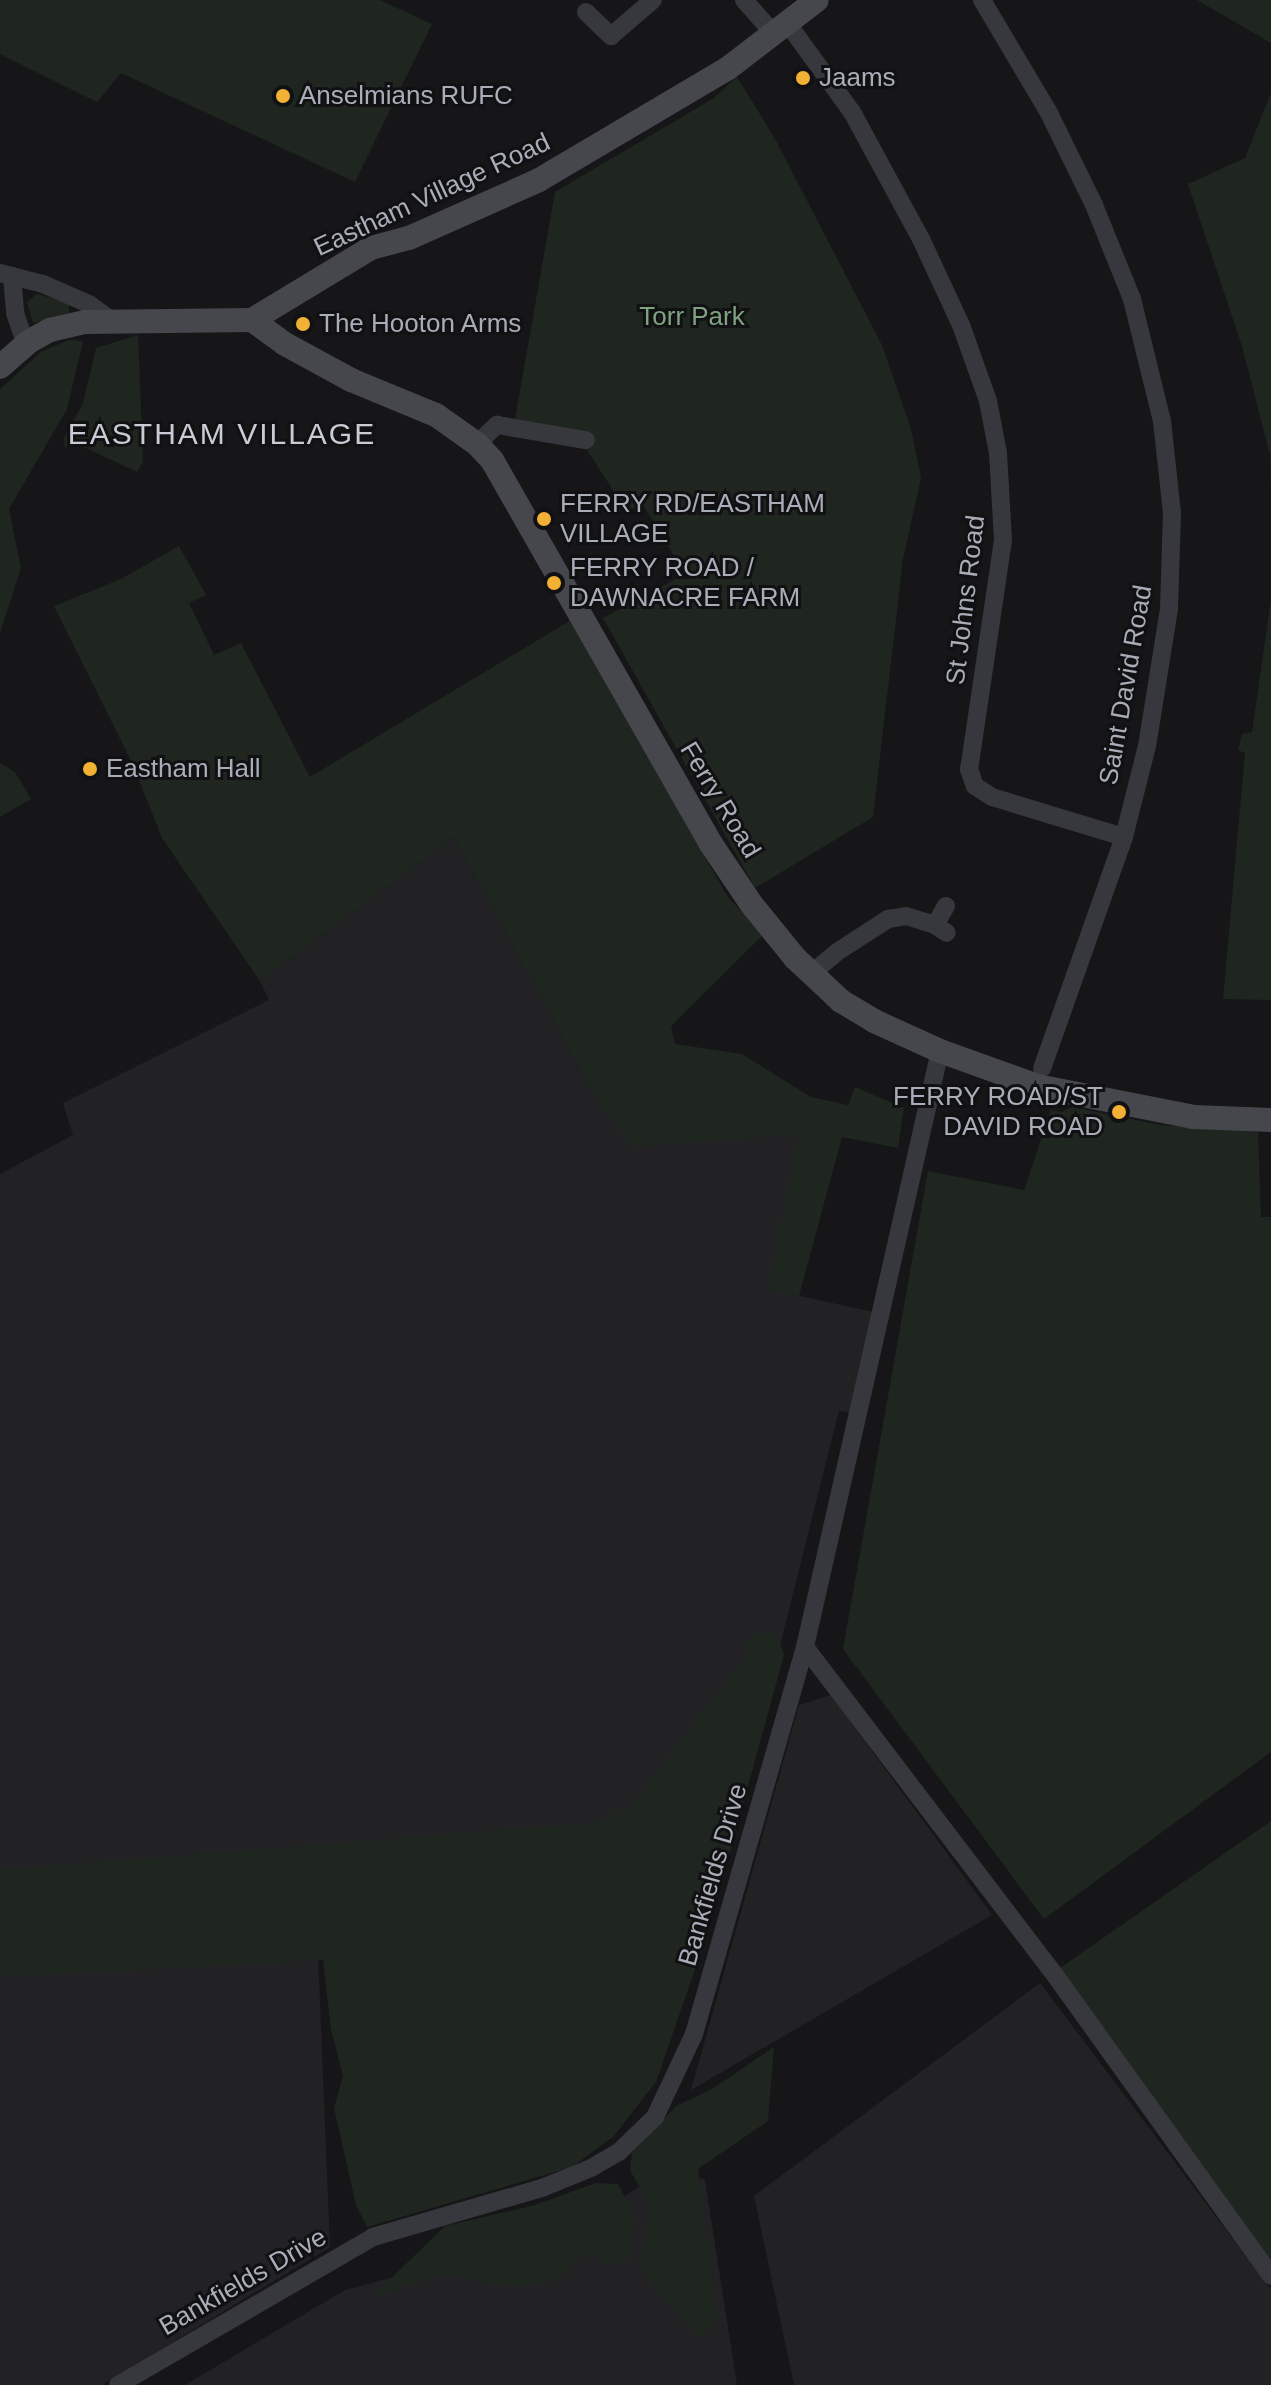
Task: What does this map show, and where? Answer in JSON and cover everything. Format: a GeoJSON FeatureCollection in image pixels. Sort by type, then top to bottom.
{"type":"FeatureCollection","features":[{"type":"Feature","properties":{"kind":"street"},"geometry":{"type":"LineString","coordinates":[[586,12],[611,36],[653,0]]}},
{"type":"Feature","properties":{"kind":"street"},"geometry":{"type":"LineString","coordinates":[[744,0],[781,29]]}},
{"type":"Feature","properties":{"kind":"street","name":"Eastham Village Road"},"geometry":{"type":"LineString","coordinates":[[252,320],[371,248],[409,238],[539,180],[727,69],[817,0]]}},
{"type":"Feature","properties":{"kind":"street","name":"Saint David Road"},"geometry":{"type":"LineString","coordinates":[[982,0],[1048,111],[1094,205],[1132,299],[1162,421],[1172,513],[1169,609],[1147,746],[1124,837],[1042,1068]]}},
{"type":"Feature","properties":{"kind":"street","name":"St Johns Road"},"geometry":{"type":"LineString","coordinates":[[781,29],[852,112],[921,239],[961,325],[988,401],[998,453],[1003,540],[969,769],[975,786],[992,797],[1124,837]]}},
{"type":"Feature","properties":{"kind":"street"},"geometry":{"type":"LineString","coordinates":[[26,345],[6,274],[43,284],[89,304],[112,321]]}},
{"type":"Feature","properties":{"kind":"street"},"geometry":{"type":"LineString","coordinates":[[0,367],[26,345],[67,326],[112,321],[252,320]]}},
{"type":"Feature","properties":{"kind":"street","name":"Ferry Road"},"geometry":{"type":"LineString","coordinates":[[252,320],[285,344],[351,380],[436,415],[477,444],[506,479],[711,844],[752,905],[841,1001],[863,1015],[940,1051],[1037,1086],[1193,1117],[1271,1120]]}},
{"type":"Feature","properties":{"kind":"street"},"geometry":{"type":"LineString","coordinates":[[477,444],[497,425],[586,440]]}},
{"type":"Feature","properties":{"kind":"street"},"geometry":{"type":"LineString","coordinates":[[812,973],[837,952],[888,919],[906,916],[941,929],[946,906]]}},
{"type":"Feature","properties":{"kind":"street","name":"Bankfields Drive"},"geometry":{"type":"LineString","coordinates":[[118,2385],[373,2237],[542,2188],[591,2168],[619,2152],[655,2117],[694,2034],[805,1647],[940,1051]]}},
{"type":"Feature","properties":{"kind":"street"},"geometry":{"type":"LineString","coordinates":[[805,1647],[1052,1971],[1271,2276]]}},
{"type":"Feature","properties":{"kind":"shaded area"},"geometry":{"type":"Polygon","coordinates":[[[454,837],[593,1093],[800,1134],[768,1289],[874,1312],[853,1413],[839,1411],[707,1935],[318,1953],[330,2247],[102,2385],[0,2385],[0,1174],[73,1135],[63,1103],[269,1000],[260,981],[454,837]]]}},
{"type":"Feature","properties":{"kind":"shaded area"},"geometry":{"type":"Polygon","coordinates":[[[831,1695],[992,1915],[691,2090],[799,1705],[831,1695]]]}},
{"type":"Feature","properties":{"kind":"shaded area"},"geometry":{"type":"Polygon","coordinates":[[[1040,1983],[1271,2290],[1271,2385],[794,2385],[754,2196],[1040,1983]]]}},
{"type":"Feature","properties":{"kind":"shaded area"},"geometry":{"type":"Polygon","coordinates":[[[669,2168],[705,2180],[737,2385],[185,2385],[345,2290],[447,2263],[591,2217],[669,2168]]]}},
{"type":"Feature","properties":{"kind":"green space","name":"Anselmians RUFC"},"geometry":{"type":"Polygon","coordinates":[[[0,0],[380,0],[432,24],[355,182],[121,73],[97,102],[0,54],[0,0]]]}},
{"type":"Feature","properties":{"kind":"green space"},"geometry":{"type":"Polygon","coordinates":[[[1197,0],[1271,0],[1271,43],[1197,0]]]}},
{"type":"Feature","properties":{"kind":"green space","name":"Torr Park"},"geometry":{"type":"Polygon","coordinates":[[[737,77],[774,137],[882,345],[911,429],[921,478],[903,559],[873,817],[755,888],[603,618],[685,574],[644,506],[626,510],[585,447],[587,436],[515,419],[555,192],[714,98],[737,77]]]}},
{"type":"Feature","properties":{"kind":"green space"},"geometry":{"type":"Polygon","coordinates":[[[1271,93],[1271,490],[1270,455],[1242,346],[1188,184],[1245,158],[1271,93]]]}},
{"type":"Feature","properties":{"kind":"green space"},"geometry":{"type":"Polygon","coordinates":[[[37,294],[69,303],[69,313],[33,323],[27,302],[37,294]]]}},
{"type":"Feature","properties":{"kind":"green space"},"geometry":{"type":"Polygon","coordinates":[[[138,335],[143,461],[137,472],[73,442],[65,448],[64,438],[83,403],[96,348],[138,335]]]}},
{"type":"Feature","properties":{"kind":"green space"},"geometry":{"type":"Polygon","coordinates":[[[69,340],[83,341],[67,409],[9,509],[21,568],[0,633],[0,389],[41,352],[69,340]]]}},
{"type":"Feature","properties":{"kind":"green space"},"geometry":{"type":"Polygon","coordinates":[[[179,546],[206,595],[189,603],[214,655],[241,643],[310,777],[571,620],[727,896],[763,935],[671,1026],[675,1044],[742,1054],[811,1097],[848,1105],[855,1087],[904,1108],[898,1148],[842,1137],[799,1296],[767,1289],[799,1134],[633,1147],[593,1093],[454,837],[260,981],[162,838],[133,765],[54,606],[121,579],[179,546]]]}},
{"type":"Feature","properties":{"kind":"green space"},"geometry":{"type":"Polygon","coordinates":[[[1271,599],[1271,1000],[1223,999],[1245,753],[1238,750],[1242,734],[1252,732],[1271,599]]]}},
{"type":"Feature","properties":{"kind":"green space"},"geometry":{"type":"Polygon","coordinates":[[[0,763],[15,772],[31,799],[0,817],[0,763]]]}},
{"type":"Feature","properties":{"kind":"green space"},"geometry":{"type":"Polygon","coordinates":[[[1072,1107],[1160,1125],[1258,1132],[1261,1217],[1271,1217],[1271,1752],[1044,1919],[843,1649],[928,1171],[1024,1190],[1051,1110],[1062,1112],[1072,1107]]]}},
{"type":"Feature","properties":{"kind":"green space"},"geometry":{"type":"Polygon","coordinates":[[[770,1632],[779,1640],[784,1655],[707,1935],[656,2082],[613,2137],[572,2167],[367,2227],[356,2205],[334,2108],[343,2076],[331,2029],[323,1960],[0,1977],[0,1870],[601,1822],[616,1807],[625,1813],[750,1651],[742,1644],[757,1634],[770,1632]]]}},
{"type":"Feature","properties":{"kind":"green space"},"geometry":{"type":"Polygon","coordinates":[[[1271,1821],[1271,2263],[1060,1968],[1271,1821]]]}},
{"type":"Feature","properties":{"kind":"green space"},"geometry":{"type":"Polygon","coordinates":[[[774,2047],[768,2121],[698,2169],[718,2320],[698,2338],[640,2269],[649,2205],[630,2170],[632,2153],[676,2106],[712,2089],[774,2047]]]}},
{"type":"Feature","properties":{"kind":"green space"},"geometry":{"type":"Polygon","coordinates":[[[596,2183],[618,2184],[636,2220],[626,2263],[607,2264],[586,2252],[556,2281],[513,2287],[446,2274],[372,2297],[445,2226],[532,2206],[596,2183]]]}},
{"type":"Feature","properties":{"kind":"place","name":"Jaams"},"geometry":{"type":"Point","coordinates":[803,78]}},
{"type":"Feature","properties":{"kind":"place","name":"Anselmians RUFC"},"geometry":{"type":"Point","coordinates":[283,96]}},
{"type":"Feature","properties":{"kind":"place","name":"The Hooton Arms"},"geometry":{"type":"Point","coordinates":[303,324]}},
{"type":"Feature","properties":{"kind":"place","name":"FERRY RD/EASTHAM VILLAGE"},"geometry":{"type":"Point","coordinates":[544,519]}},
{"type":"Feature","properties":{"kind":"place","name":"FERRY ROAD / DAWNACRE FARM"},"geometry":{"type":"Point","coordinates":[554,583]}},
{"type":"Feature","properties":{"kind":"place","name":"Eastham Hall"},"geometry":{"type":"Point","coordinates":[90,769]}},
{"type":"Feature","properties":{"kind":"place","name":"FERRY ROAD/ST DAVID ROAD"},"geometry":{"type":"Point","coordinates":[1119,1112]}},
{"type":"Feature","properties":{"kind":"district","name":"EASTHAM VILLAGE"},"geometry":{"type":"Point","coordinates":[222,434]}}]}
